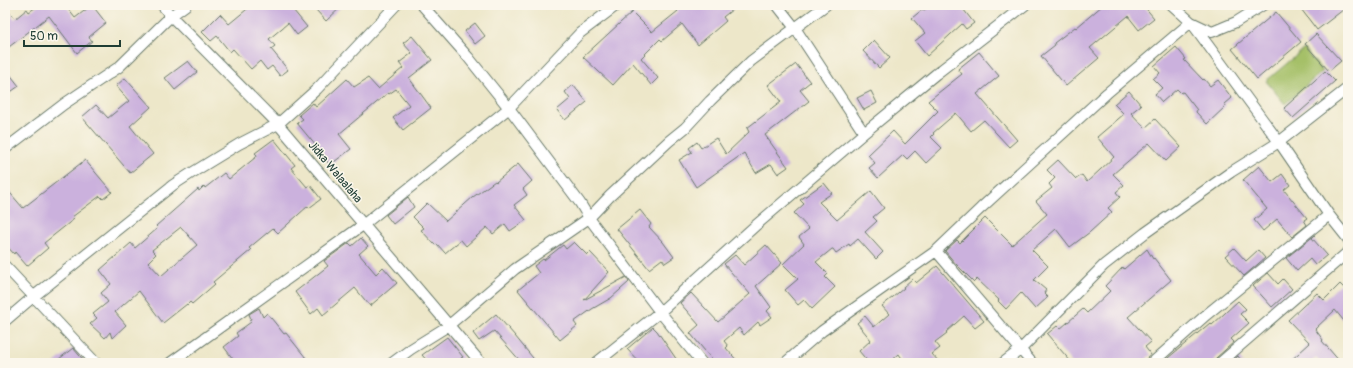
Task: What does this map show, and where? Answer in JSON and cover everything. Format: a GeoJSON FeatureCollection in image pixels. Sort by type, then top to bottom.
{"type":"FeatureCollection","features":[{"type":"Feature","properties":{"kind":"street","name":"Jidka Walaalaha"},"geometry":{"type":"LineString","coordinates":[[162,5],[278,124],[481,363]]}},
{"type":"Feature","properties":{"kind":"street"},"geometry":{"type":"LineString","coordinates":[[5,149],[64,104],[119,67],[172,16],[186,5]]}},
{"type":"Feature","properties":{"kind":"street"},"geometry":{"type":"LineString","coordinates":[[5,321],[141,210],[190,174],[239,144],[278,124],[317,89],[396,5]]}},
{"type":"Feature","properties":{"kind":"street"},"geometry":{"type":"LineString","coordinates":[[422,5],[468,57],[509,108],[660,312],[702,363]]}},
{"type":"Feature","properties":{"kind":"street"},"geometry":{"type":"LineString","coordinates":[[170,363],[363,225],[509,108],[580,33],[616,5]]}},
{"type":"Feature","properties":{"kind":"street"},"geometry":{"type":"LineString","coordinates":[[777,5],[795,28],[864,133]]}},
{"type":"Feature","properties":{"kind":"street"},"geometry":{"type":"LineString","coordinates":[[392,363],[411,349],[448,326],[515,269],[589,218],[610,196],[685,128],[751,61],[826,5]]}},
{"type":"Feature","properties":{"kind":"street"},"geometry":{"type":"LineString","coordinates":[[596,363],[660,312],[755,226],[864,133],[936,74],[1025,5]]}},
{"type":"Feature","properties":{"kind":"street"},"geometry":{"type":"LineString","coordinates":[[1172,5],[1191,22],[1279,142],[1329,215],[1348,239]]}},
{"type":"Feature","properties":{"kind":"street"},"geometry":{"type":"LineString","coordinates":[[1191,22],[1212,32],[1236,22],[1263,5]]}},
{"type":"Feature","properties":{"kind":"street"},"geometry":{"type":"LineString","coordinates":[[784,363],[822,331],[936,251],[986,203],[1107,93],[1191,22]]}},
{"type":"Feature","properties":{"kind":"street"},"geometry":{"type":"LineString","coordinates":[[1003,363],[1020,350],[1104,265],[1189,201],[1231,172],[1279,142],[1348,88]]}},
{"type":"Feature","properties":{"kind":"street"},"geometry":{"type":"LineString","coordinates":[[1152,363],[1206,315],[1329,215]]}},
{"type":"Feature","properties":{"kind":"street"},"geometry":{"type":"LineString","coordinates":[[936,251],[1032,363]]}},
{"type":"Feature","properties":{"kind":"street"},"geometry":{"type":"LineString","coordinates":[[1220,363],[1348,252]]}},
{"type":"Feature","properties":{"kind":"street"},"geometry":{"type":"LineString","coordinates":[[5,266],[96,363]]}},
{"type":"Feature","properties":{"kind":"green space"},"geometry":{"type":"Polygon","coordinates":[[[1304,49],[1323,71],[1285,104],[1266,81],[1304,49]]]}},
{"type":"Feature","properties":{"kind":"building"},"geometry":{"type":"Polygon","coordinates":[[[39,5],[65,5],[75,18],[92,5],[106,23],[89,37],[92,41],[77,53],[49,16],[5,50],[5,8],[15,19],[27,9],[29,12],[39,5]]]}},
{"type":"Feature","properties":{"kind":"building"},"geometry":{"type":"Polygon","coordinates":[[[252,5],[289,5],[307,27],[297,35],[288,23],[269,39],[275,46],[271,49],[288,70],[280,76],[272,66],[267,70],[260,61],[251,69],[233,49],[230,52],[217,36],[211,41],[202,32],[220,14],[229,24],[252,5]]]}},
{"type":"Feature","properties":{"kind":"building"},"geometry":{"type":"Polygon","coordinates":[[[322,5],[343,5],[326,21],[316,10],[322,5]]]}},
{"type":"Feature","properties":{"kind":"building"},"geometry":{"type":"Polygon","coordinates":[[[672,5],[738,5],[723,17],[726,21],[698,45],[682,24],[662,41],[660,39],[641,58],[658,78],[651,85],[633,63],[613,85],[583,57],[632,12],[652,32],[678,11],[672,5]]]}},
{"type":"Feature","properties":{"kind":"building"},"geometry":{"type":"Polygon","coordinates":[[[932,5],[960,5],[974,23],[966,29],[962,24],[927,56],[915,41],[925,33],[912,18],[923,9],[924,10],[932,5]]]}},
{"type":"Feature","properties":{"kind":"building"},"geometry":{"type":"Polygon","coordinates":[[[1103,5],[1143,5],[1154,18],[1139,30],[1128,16],[1090,48],[1099,58],[1066,86],[1041,56],[1055,45],[1054,43],[1075,27],[1076,28],[1103,5]]]}},
{"type":"Feature","properties":{"kind":"building"},"geometry":{"type":"Polygon","coordinates":[[[1298,5],[1348,5],[1348,6],[1317,30],[1298,5]]]}},
{"type":"Feature","properties":{"kind":"building"},"geometry":{"type":"Polygon","coordinates":[[[1276,12],[1301,42],[1257,79],[1232,49],[1276,12]]]}},
{"type":"Feature","properties":{"kind":"building"},"geometry":{"type":"Polygon","coordinates":[[[475,23],[485,36],[475,44],[465,31],[475,23]]]}},
{"type":"Feature","properties":{"kind":"building"},"geometry":{"type":"Polygon","coordinates":[[[1316,34],[1341,61],[1329,71],[1305,44],[1316,34]]]}},
{"type":"Feature","properties":{"kind":"building"},"geometry":{"type":"Polygon","coordinates":[[[412,36],[432,60],[409,78],[431,108],[403,130],[393,118],[409,105],[396,89],[389,94],[388,93],[339,134],[351,149],[330,165],[297,123],[303,119],[299,115],[313,103],[316,107],[347,79],[354,87],[368,78],[378,89],[403,68],[399,63],[412,53],[403,43],[412,36]]]}},
{"type":"Feature","properties":{"kind":"building"},"geometry":{"type":"Polygon","coordinates":[[[874,40],[890,58],[879,68],[863,51],[874,40]]]}},
{"type":"Feature","properties":{"kind":"building"},"geometry":{"type":"Polygon","coordinates":[[[1176,47],[1186,59],[1184,60],[1203,80],[1204,79],[1210,86],[1218,80],[1232,98],[1225,104],[1226,106],[1207,124],[1196,112],[1197,110],[1183,92],[1181,93],[1177,89],[1162,102],[1155,94],[1162,88],[1153,79],[1160,73],[1154,66],[1176,47]]]}},
{"type":"Feature","properties":{"kind":"building"},"geometry":{"type":"Polygon","coordinates":[[[979,52],[999,76],[977,94],[1017,140],[1009,147],[984,120],[971,131],[956,113],[933,133],[934,134],[931,137],[942,148],[926,163],[915,151],[907,159],[903,155],[878,178],[869,168],[875,163],[868,155],[893,131],[905,144],[938,111],[928,101],[962,74],[958,69],[979,52]]]}},
{"type":"Feature","properties":{"kind":"building"},"geometry":{"type":"Polygon","coordinates":[[[188,61],[197,72],[175,90],[165,78],[188,61]]]}},
{"type":"Feature","properties":{"kind":"building"},"geometry":{"type":"Polygon","coordinates":[[[796,64],[810,82],[800,90],[809,101],[765,135],[788,167],[778,174],[771,164],[756,173],[744,153],[696,187],[679,160],[692,152],[689,148],[697,142],[701,148],[716,138],[726,154],[749,132],[747,128],[781,102],[768,85],[796,64]]]}},
{"type":"Feature","properties":{"kind":"building"},"geometry":{"type":"Polygon","coordinates":[[[5,68],[19,86],[5,96],[5,68]]]}},
{"type":"Feature","properties":{"kind":"building"},"geometry":{"type":"Polygon","coordinates":[[[1325,71],[1335,81],[1293,118],[1284,108],[1325,71]]]}},
{"type":"Feature","properties":{"kind":"building"},"geometry":{"type":"Polygon","coordinates":[[[125,78],[151,107],[130,126],[153,154],[130,173],[82,117],[96,105],[108,118],[129,101],[116,86],[125,78]]]}},
{"type":"Feature","properties":{"kind":"building"},"geometry":{"type":"Polygon","coordinates":[[[573,85],[587,102],[565,120],[557,110],[570,99],[565,92],[573,85]]]}},
{"type":"Feature","properties":{"kind":"building"},"geometry":{"type":"Polygon","coordinates":[[[871,91],[877,103],[864,110],[857,98],[871,91]]]}},
{"type":"Feature","properties":{"kind":"building"},"geometry":{"type":"Polygon","coordinates":[[[1129,91],[1141,105],[1131,113],[1145,128],[1155,119],[1181,147],[1166,161],[1149,143],[1113,174],[1124,185],[1116,192],[1120,197],[1108,208],[1112,212],[1090,232],[1070,247],[1056,229],[1032,250],[1048,266],[1034,280],[1046,290],[1044,293],[1048,297],[1035,309],[1021,293],[1006,309],[998,301],[999,300],[977,279],[974,282],[945,251],[957,240],[960,243],[985,218],[1012,245],[1047,214],[1036,201],[1052,188],[1049,184],[1055,178],[1047,170],[1058,160],[1076,179],[1082,175],[1087,182],[1114,157],[1097,137],[1124,114],[1114,104],[1129,91]]]}},
{"type":"Feature","properties":{"kind":"building"},"geometry":{"type":"Polygon","coordinates":[[[274,139],[295,165],[291,168],[307,187],[310,185],[321,199],[309,208],[308,206],[278,233],[273,228],[249,248],[251,250],[213,282],[215,284],[192,304],[190,302],[163,323],[139,291],[115,312],[126,325],[112,338],[110,332],[105,338],[90,324],[97,318],[93,314],[108,302],[101,293],[111,284],[100,270],[131,243],[135,248],[158,228],[156,226],[198,189],[199,191],[204,186],[205,188],[224,173],[229,179],[256,157],[257,155],[255,153],[274,139]],[[181,227],[152,250],[156,254],[148,262],[161,276],[197,245],[181,227]]]}},
{"type":"Feature","properties":{"kind":"building"},"geometry":{"type":"Polygon","coordinates":[[[85,160],[112,192],[103,199],[100,196],[72,217],[74,219],[44,243],[48,248],[27,266],[15,252],[14,254],[5,244],[5,187],[23,208],[85,160]]]}},
{"type":"Feature","properties":{"kind":"building"},"geometry":{"type":"Polygon","coordinates":[[[518,164],[532,181],[523,189],[527,195],[514,205],[526,220],[510,231],[505,224],[493,234],[487,227],[466,246],[461,240],[445,253],[421,230],[424,228],[413,217],[427,203],[446,221],[473,197],[495,181],[496,182],[518,164]]]}},
{"type":"Feature","properties":{"kind":"building"},"geometry":{"type":"Polygon","coordinates":[[[1259,166],[1272,182],[1282,174],[1290,185],[1284,190],[1307,218],[1304,220],[1307,225],[1292,237],[1277,219],[1263,231],[1254,220],[1267,209],[1243,180],[1259,166]]]}},
{"type":"Feature","properties":{"kind":"building"},"geometry":{"type":"Polygon","coordinates":[[[824,183],[832,193],[819,202],[837,220],[871,191],[884,208],[873,217],[877,221],[865,232],[883,252],[876,259],[858,239],[850,246],[849,244],[836,253],[832,249],[816,262],[828,274],[825,277],[835,287],[812,309],[804,300],[798,305],[785,290],[798,279],[783,264],[804,244],[799,237],[809,229],[794,213],[804,204],[800,200],[824,183]]]}},
{"type":"Feature","properties":{"kind":"building"},"geometry":{"type":"Polygon","coordinates":[[[408,197],[414,207],[393,224],[386,215],[408,197]]]}},
{"type":"Feature","properties":{"kind":"building"},"geometry":{"type":"Polygon","coordinates":[[[640,210],[651,224],[649,227],[674,257],[665,263],[662,259],[649,269],[617,229],[640,210]]]}},
{"type":"Feature","properties":{"kind":"building"},"geometry":{"type":"Polygon","coordinates":[[[1315,235],[1312,238],[1327,255],[1315,265],[1310,259],[1297,271],[1286,258],[1315,235]]]}},
{"type":"Feature","properties":{"kind":"building"},"geometry":{"type":"Polygon","coordinates":[[[361,238],[368,246],[359,254],[376,274],[383,267],[397,283],[370,306],[355,288],[323,315],[318,308],[311,314],[295,292],[328,266],[324,261],[349,243],[352,246],[361,238]]]}},
{"type":"Feature","properties":{"kind":"building"},"geometry":{"type":"Polygon","coordinates":[[[574,242],[587,255],[590,252],[609,272],[584,300],[626,277],[629,282],[611,298],[574,322],[577,326],[560,340],[518,290],[539,273],[534,266],[563,245],[566,249],[574,242]]]}},
{"type":"Feature","properties":{"kind":"building"},"geometry":{"type":"Polygon","coordinates":[[[766,245],[782,263],[756,286],[771,307],[767,311],[772,317],[760,325],[758,322],[744,335],[739,328],[724,341],[728,346],[726,348],[739,363],[715,363],[690,333],[699,325],[680,303],[691,293],[718,322],[750,294],[724,264],[735,255],[744,265],[766,245]]]}},
{"type":"Feature","properties":{"kind":"building"},"geometry":{"type":"Polygon","coordinates":[[[1234,248],[1246,261],[1258,250],[1265,258],[1244,276],[1225,256],[1234,248]]]}},
{"type":"Feature","properties":{"kind":"building"},"geometry":{"type":"Polygon","coordinates":[[[1147,249],[1153,259],[1154,258],[1171,280],[1128,317],[1151,342],[1145,347],[1151,355],[1147,358],[1146,363],[1072,363],[1047,334],[1057,326],[1060,329],[1083,309],[1087,313],[1110,291],[1105,286],[1123,267],[1124,269],[1147,249]]]}},
{"type":"Feature","properties":{"kind":"building"},"geometry":{"type":"Polygon","coordinates":[[[937,266],[984,321],[975,328],[964,316],[946,332],[947,333],[935,342],[940,348],[932,354],[940,363],[905,363],[899,354],[889,363],[869,363],[859,351],[871,340],[857,323],[865,316],[874,327],[889,314],[882,306],[904,288],[903,287],[912,279],[916,283],[937,266]]]}},
{"type":"Feature","properties":{"kind":"building"},"geometry":{"type":"Polygon","coordinates":[[[1268,273],[1278,284],[1283,279],[1292,289],[1272,307],[1253,286],[1268,273]]]}},
{"type":"Feature","properties":{"kind":"building"},"geometry":{"type":"Polygon","coordinates":[[[1340,284],[1348,292],[1348,326],[1335,310],[1315,329],[1323,340],[1322,341],[1341,363],[1321,363],[1316,358],[1310,363],[1288,363],[1310,343],[1288,320],[1317,293],[1324,300],[1340,284]]]}},
{"type":"Feature","properties":{"kind":"building"},"geometry":{"type":"Polygon","coordinates":[[[1238,301],[1246,309],[1240,314],[1249,323],[1231,339],[1234,342],[1216,358],[1214,363],[1162,363],[1210,323],[1212,325],[1238,301]]]}},
{"type":"Feature","properties":{"kind":"building"},"geometry":{"type":"Polygon","coordinates":[[[259,308],[263,317],[267,313],[284,334],[286,333],[310,363],[236,363],[224,347],[238,336],[236,333],[251,322],[249,320],[251,319],[249,314],[259,308]]]}},
{"type":"Feature","properties":{"kind":"building"},"geometry":{"type":"Polygon","coordinates":[[[496,314],[537,363],[522,363],[494,331],[479,341],[473,333],[496,314]]]}},
{"type":"Feature","properties":{"kind":"building"},"geometry":{"type":"Polygon","coordinates":[[[653,327],[679,363],[640,363],[627,349],[653,327]]]}},
{"type":"Feature","properties":{"kind":"building"},"geometry":{"type":"Polygon","coordinates":[[[447,337],[463,357],[461,358],[465,363],[429,363],[422,355],[447,337]]]}},
{"type":"Feature","properties":{"kind":"building"},"geometry":{"type":"Polygon","coordinates":[[[73,348],[86,363],[54,363],[73,348]]]}},
{"type":"Feature","properties":{"kind":"building"},"geometry":{"type":"Polygon","coordinates":[[[1238,356],[1243,363],[1230,363],[1238,356]]]}}]}
